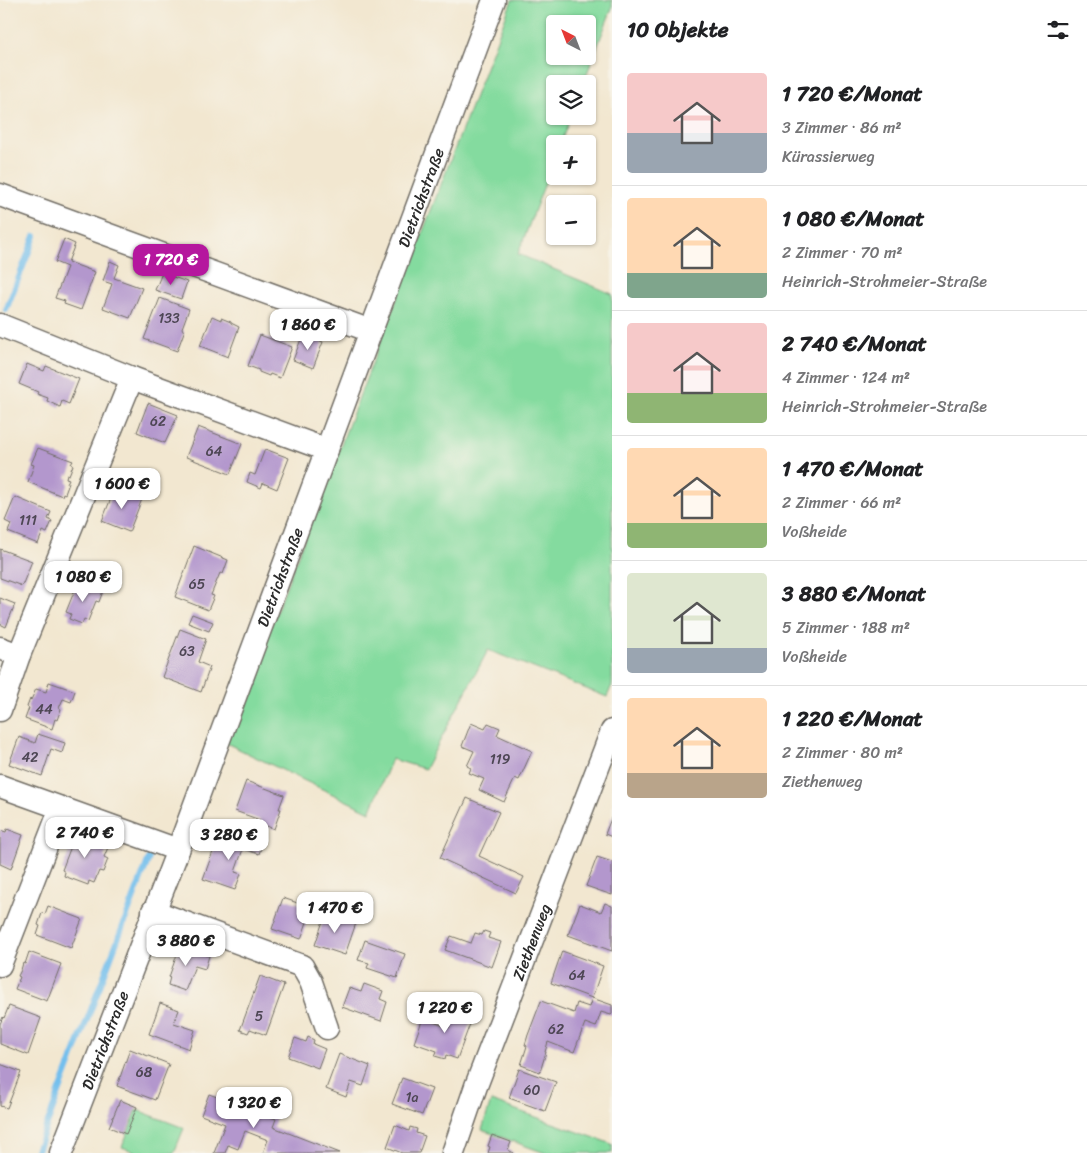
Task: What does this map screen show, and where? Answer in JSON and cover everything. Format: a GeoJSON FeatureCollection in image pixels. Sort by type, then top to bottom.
{"type":"FeatureCollection","features":[{"type":"Feature","properties":{"kind":"street","name":"Dietrichstraße"},"geometry":{"type":"LineString","coordinates":[[61,1153],[178,850],[494,0]]}},
{"type":"Feature","properties":{"kind":"street"},"geometry":{"type":"LineString","coordinates":[[0,196],[372,332]]}},
{"type":"Feature","properties":{"kind":"street"},"geometry":{"type":"LineString","coordinates":[[0,325],[132,378],[327,450]]}},
{"type":"Feature","properties":{"kind":"street"},"geometry":{"type":"LineString","coordinates":[[0,710],[10,652],[132,378]]}},
{"type":"Feature","properties":{"kind":"street","name":"Ziethenweg"},"geometry":{"type":"LineString","coordinates":[[453,1153],[476,1086],[612,731]]}},
{"type":"Feature","properties":{"kind":"street"},"geometry":{"type":"LineString","coordinates":[[0,786],[178,850]]}},
{"type":"Feature","properties":{"kind":"street"},"geometry":{"type":"LineString","coordinates":[[0,965],[61,808]]}},
{"type":"Feature","properties":{"kind":"street"},"geometry":{"type":"LineString","coordinates":[[154,911],[302,966],[311,982],[327,1028]]}},
{"type":"Feature","properties":{"kind":"green space"},"geometry":{"type":"Polygon","coordinates":[[[512,0],[612,0],[612,8],[596,50],[596,15],[546,15],[546,65],[590,65],[586,75],[546,75],[546,125],[567,125],[564,135],[546,135],[546,181],[518,254],[612,294],[612,685],[607,697],[488,650],[425,769],[392,759],[370,812],[226,743],[512,0]]]}},
{"type":"Feature","properties":{"kind":"green space"},"geometry":{"type":"Polygon","coordinates":[[[491,1101],[612,1144],[612,1153],[545,1153],[482,1130],[491,1101]]]}},
{"type":"Feature","properties":{"kind":"green space"},"geometry":{"type":"Polygon","coordinates":[[[137,1110],[184,1128],[174,1153],[138,1153],[122,1147],[137,1110]]]}},
{"type":"Feature","properties":{"kind":"building"},"geometry":{"type":"Polygon","coordinates":[[[64,239],[75,244],[68,262],[95,272],[81,310],[64,304],[65,301],[55,298],[67,267],[55,262],[64,239]]]}},
{"type":"Feature","properties":{"kind":"building"},"geometry":{"type":"Polygon","coordinates":[[[110,261],[119,265],[114,278],[142,288],[130,318],[103,308],[112,284],[103,281],[110,261]]]}},
{"type":"Feature","properties":{"kind":"building"},"geometry":{"type":"Polygon","coordinates":[[[162,273],[187,282],[181,299],[155,290],[162,273]]]}},
{"type":"Feature","properties":{"kind":"building"},"geometry":{"type":"Polygon","coordinates":[[[160,298],[189,309],[182,328],[184,332],[177,351],[144,339],[160,298]]]}},
{"type":"Feature","properties":{"kind":"building"},"geometry":{"type":"Polygon","coordinates":[[[212,316],[231,322],[239,327],[228,357],[200,346],[212,316]]]}},
{"type":"Feature","properties":{"kind":"building"},"geometry":{"type":"Polygon","coordinates":[[[303,334],[323,342],[313,368],[293,360],[303,334]]]}},
{"type":"Feature","properties":{"kind":"building"},"geometry":{"type":"Polygon","coordinates":[[[260,335],[292,347],[280,378],[270,374],[269,376],[248,366],[260,335]]]}},
{"type":"Feature","properties":{"kind":"building"},"geometry":{"type":"Polygon","coordinates":[[[27,364],[44,371],[46,366],[79,379],[69,404],[62,401],[60,407],[47,401],[48,398],[37,394],[38,392],[19,384],[27,364]]]}},
{"type":"Feature","properties":{"kind":"building"},"geometry":{"type":"Polygon","coordinates":[[[148,403],[178,415],[165,443],[137,432],[148,403]]]}},
{"type":"Feature","properties":{"kind":"building"},"geometry":{"type":"Polygon","coordinates":[[[198,427],[242,444],[230,474],[186,457],[198,427]]]}},
{"type":"Feature","properties":{"kind":"building"},"geometry":{"type":"Polygon","coordinates":[[[38,448],[73,461],[69,475],[67,474],[66,478],[69,479],[67,483],[69,483],[65,494],[63,493],[62,496],[28,482],[34,465],[31,464],[38,448]]]}},
{"type":"Feature","properties":{"kind":"building"},"geometry":{"type":"Polygon","coordinates":[[[265,449],[289,458],[277,489],[263,483],[261,488],[247,482],[250,473],[255,475],[265,449]]]}},
{"type":"Feature","properties":{"kind":"building"},"geometry":{"type":"Polygon","coordinates":[[[115,488],[142,499],[129,532],[102,521],[115,488]]]}},
{"type":"Feature","properties":{"kind":"building"},"geometry":{"type":"Polygon","coordinates":[[[15,497],[51,512],[48,519],[52,521],[47,533],[43,531],[38,544],[8,532],[11,524],[5,521],[15,497]]]}},
{"type":"Feature","properties":{"kind":"building"},"geometry":{"type":"Polygon","coordinates":[[[194,546],[228,560],[223,574],[220,573],[211,595],[214,596],[208,610],[175,597],[194,546]]]}},
{"type":"Feature","properties":{"kind":"building"},"geometry":{"type":"Polygon","coordinates":[[[0,549],[32,561],[22,586],[0,578],[0,549]]]}},
{"type":"Feature","properties":{"kind":"building"},"geometry":{"type":"Polygon","coordinates":[[[78,582],[103,591],[99,602],[96,601],[88,621],[84,619],[82,624],[69,619],[71,614],[66,612],[78,582]]]}},
{"type":"Feature","properties":{"kind":"building"},"geometry":{"type":"Polygon","coordinates":[[[0,598],[15,604],[6,627],[0,624],[0,598]]]}},
{"type":"Feature","properties":{"kind":"building"},"geometry":{"type":"Polygon","coordinates":[[[192,614],[213,622],[209,631],[188,623],[192,614]]]}},
{"type":"Feature","properties":{"kind":"building"},"geometry":{"type":"Polygon","coordinates":[[[180,629],[206,639],[198,662],[210,667],[201,692],[162,677],[180,629]]]}},
{"type":"Feature","properties":{"kind":"building"},"geometry":{"type":"Polygon","coordinates":[[[49,682],[75,691],[71,702],[63,699],[57,720],[55,719],[52,729],[25,719],[29,708],[27,707],[36,689],[46,692],[49,682]]]}},
{"type":"Feature","properties":{"kind":"building"},"geometry":{"type":"Polygon","coordinates":[[[471,723],[485,729],[488,723],[500,728],[497,735],[532,751],[519,780],[515,778],[504,802],[479,790],[484,779],[469,773],[471,768],[467,766],[474,751],[462,746],[471,723]]]}},
{"type":"Feature","properties":{"kind":"building"},"geometry":{"type":"Polygon","coordinates":[[[38,734],[65,743],[62,753],[51,749],[42,776],[9,764],[19,737],[35,743],[38,734]]]}},
{"type":"Feature","properties":{"kind":"building"},"geometry":{"type":"Polygon","coordinates":[[[246,781],[284,795],[274,829],[259,823],[260,820],[235,811],[246,781]]]}},
{"type":"Feature","properties":{"kind":"building"},"geometry":{"type":"Polygon","coordinates":[[[467,798],[499,812],[479,856],[524,877],[516,893],[440,858],[467,798]]]}},
{"type":"Feature","properties":{"kind":"building"},"geometry":{"type":"Polygon","coordinates":[[[612,816],[612,837],[605,834],[612,816]]]}},
{"type":"Feature","properties":{"kind":"building"},"geometry":{"type":"Polygon","coordinates":[[[7,829],[23,835],[11,869],[0,864],[0,830],[6,832],[7,829]]]}},
{"type":"Feature","properties":{"kind":"building"},"geometry":{"type":"Polygon","coordinates":[[[76,833],[109,845],[104,857],[108,859],[103,872],[99,871],[94,883],[89,881],[88,885],[64,876],[65,872],[62,870],[76,833]]]}},
{"type":"Feature","properties":{"kind":"building"},"geometry":{"type":"Polygon","coordinates":[[[242,835],[263,842],[259,854],[243,849],[235,872],[241,874],[235,890],[203,879],[218,838],[231,843],[232,839],[239,841],[242,835]]]}},
{"type":"Feature","properties":{"kind":"building"},"geometry":{"type":"Polygon","coordinates":[[[597,857],[612,862],[612,895],[586,886],[597,857]]]}},
{"type":"Feature","properties":{"kind":"building"},"geometry":{"type":"Polygon","coordinates":[[[283,898],[312,908],[301,939],[272,929],[283,898]]]}},
{"type":"Feature","properties":{"kind":"building"},"geometry":{"type":"Polygon","coordinates":[[[605,903],[612,906],[612,951],[568,935],[580,904],[601,912],[605,903]]]}},
{"type":"Feature","properties":{"kind":"building"},"geometry":{"type":"Polygon","coordinates":[[[48,906],[82,919],[71,948],[37,935],[42,913],[45,914],[48,906]]]}},
{"type":"Feature","properties":{"kind":"building"},"geometry":{"type":"Polygon","coordinates":[[[326,912],[356,923],[345,955],[315,945],[326,912]]]}},
{"type":"Feature","properties":{"kind":"building"},"geometry":{"type":"Polygon","coordinates":[[[484,931],[490,933],[488,938],[501,942],[492,967],[445,950],[451,936],[471,943],[475,933],[482,935],[484,931]]]}},
{"type":"Feature","properties":{"kind":"building"},"geometry":{"type":"Polygon","coordinates":[[[365,940],[405,954],[397,978],[367,968],[369,963],[358,960],[365,940]]]}},
{"type":"Feature","properties":{"kind":"building"},"geometry":{"type":"Polygon","coordinates":[[[180,946],[209,956],[205,969],[195,966],[185,991],[168,985],[180,946]]]}},
{"type":"Feature","properties":{"kind":"building"},"geometry":{"type":"Polygon","coordinates":[[[562,951],[603,966],[592,998],[551,983],[562,951]]]}},
{"type":"Feature","properties":{"kind":"building"},"geometry":{"type":"Polygon","coordinates":[[[29,952],[61,964],[47,1001],[15,989],[20,977],[18,976],[29,952]]]}},
{"type":"Feature","properties":{"kind":"building"},"geometry":{"type":"Polygon","coordinates":[[[260,976],[284,985],[266,1035],[250,1029],[248,1033],[240,1030],[260,976]]]}},
{"type":"Feature","properties":{"kind":"building"},"geometry":{"type":"Polygon","coordinates":[[[364,984],[383,991],[380,999],[387,1002],[381,1021],[342,1007],[349,988],[361,992],[364,984]]]}},
{"type":"Feature","properties":{"kind":"building"},"geometry":{"type":"Polygon","coordinates":[[[592,998],[612,1005],[612,1014],[601,1012],[596,1027],[585,1023],[574,1052],[548,1042],[540,1072],[521,1065],[527,1046],[525,1045],[528,1035],[541,1001],[574,1013],[577,1003],[589,1007],[592,998]]]}},
{"type":"Feature","properties":{"kind":"building"},"geometry":{"type":"Polygon","coordinates":[[[160,1003],[179,1010],[174,1023],[195,1030],[189,1049],[149,1034],[160,1003]]]}},
{"type":"Feature","properties":{"kind":"building"},"geometry":{"type":"Polygon","coordinates":[[[9,1006],[41,1018],[28,1055],[0,1044],[0,1024],[9,1006]]]}},
{"type":"Feature","properties":{"kind":"building"},"geometry":{"type":"Polygon","coordinates":[[[457,1006],[474,1013],[457,1059],[446,1055],[445,1059],[435,1056],[437,1051],[414,1043],[423,1018],[449,1028],[457,1006]]]}},
{"type":"Feature","properties":{"kind":"building"},"geometry":{"type":"Polygon","coordinates":[[[308,1037],[314,1040],[313,1044],[325,1049],[318,1068],[288,1057],[295,1038],[306,1042],[308,1037]]]}},
{"type":"Feature","properties":{"kind":"building"},"geometry":{"type":"Polygon","coordinates":[[[130,1049],[169,1064],[155,1100],[117,1086],[130,1049]]]}},
{"type":"Feature","properties":{"kind":"building"},"geometry":{"type":"Polygon","coordinates":[[[339,1054],[370,1066],[363,1086],[351,1082],[346,1097],[326,1089],[339,1054]]]}},
{"type":"Feature","properties":{"kind":"building"},"geometry":{"type":"Polygon","coordinates":[[[0,1064],[21,1072],[7,1108],[0,1106],[0,1064]]]}},
{"type":"Feature","properties":{"kind":"building"},"geometry":{"type":"Polygon","coordinates":[[[519,1069],[556,1082],[545,1111],[509,1098],[519,1069]]]}},
{"type":"Feature","properties":{"kind":"building"},"geometry":{"type":"Polygon","coordinates":[[[402,1078],[432,1089],[422,1115],[392,1104],[402,1078]]]}},
{"type":"Feature","properties":{"kind":"building"},"geometry":{"type":"Polygon","coordinates":[[[209,1094],[276,1119],[273,1127],[340,1153],[263,1153],[268,1140],[245,1131],[238,1149],[228,1145],[225,1153],[214,1153],[225,1124],[201,1115],[209,1094]]]}},
{"type":"Feature","properties":{"kind":"building"},"geometry":{"type":"Polygon","coordinates":[[[120,1100],[137,1107],[126,1134],[109,1127],[120,1100]]]}},
{"type":"Feature","properties":{"kind":"building"},"geometry":{"type":"Polygon","coordinates":[[[395,1125],[409,1131],[410,1127],[417,1129],[416,1133],[425,1136],[419,1153],[402,1153],[387,1147],[395,1125]]]}},
{"type":"Feature","properties":{"kind":"building"},"geometry":{"type":"Polygon","coordinates":[[[492,1135],[511,1142],[508,1150],[514,1153],[488,1153],[490,1147],[488,1146],[492,1135]]]}},
{"type":"Feature","properties":{"kind":"waterway"},"geometry":{"type":"LineString","coordinates":[[6,310],[35,236]]}},
{"type":"Feature","properties":{"kind":"waterway"},"geometry":{"type":"LineString","coordinates":[[36,1153],[151,853]]}}]}
